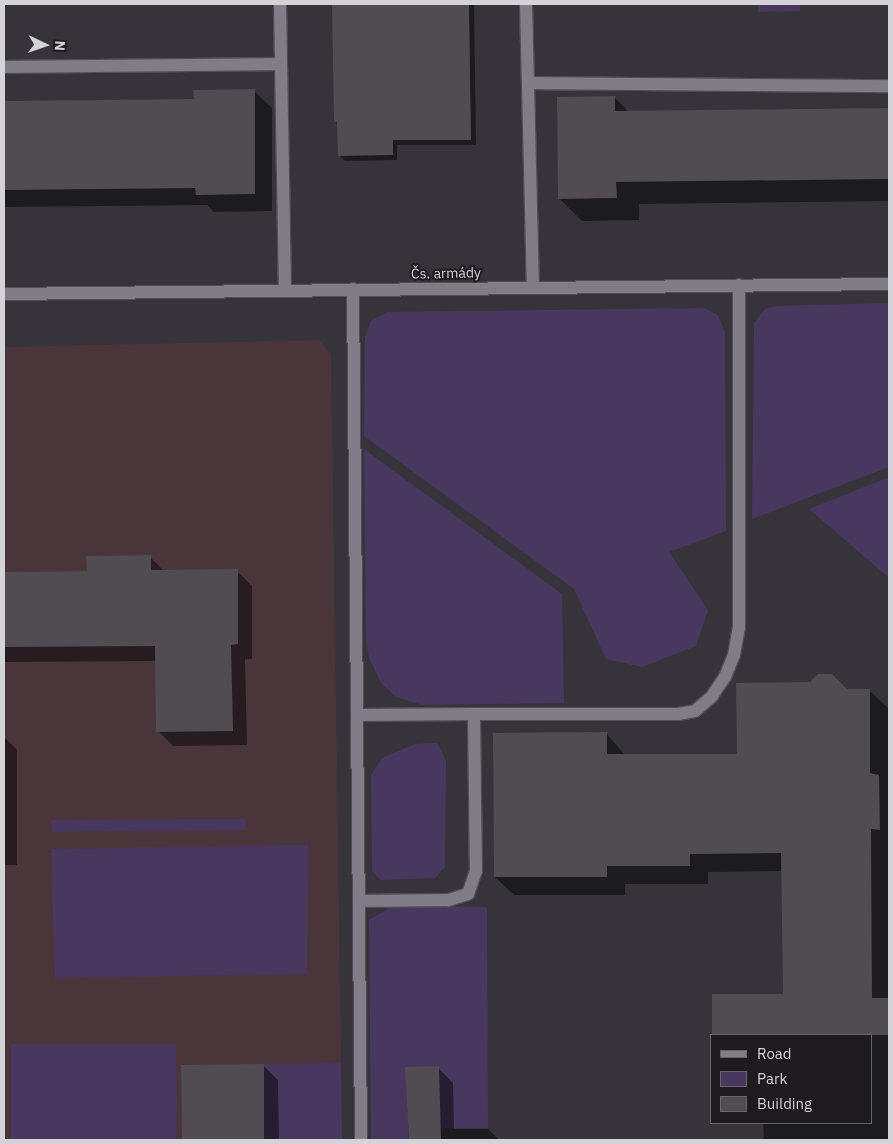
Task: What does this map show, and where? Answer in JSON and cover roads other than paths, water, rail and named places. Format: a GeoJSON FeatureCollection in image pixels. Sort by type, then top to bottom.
{"type":"FeatureCollection","features":[{"type":"Feature","properties":{"kind":"street"},"geometry":{"type":"LineString","coordinates":[[280,4],[284,290]]}},
{"type":"Feature","properties":{"kind":"street"},"geometry":{"type":"LineString","coordinates":[[526,4],[532,288]]}},
{"type":"Feature","properties":{"kind":"street"},"geometry":{"type":"LineString","coordinates":[[4,67],[281,64]]}},
{"type":"Feature","properties":{"kind":"street"},"geometry":{"type":"LineString","coordinates":[[528,83],[889,86]]}},
{"type":"Feature","properties":{"kind":"street","name":"Čs. armády"},"geometry":{"type":"LineString","coordinates":[[4,294],[889,284]]}},
{"type":"Feature","properties":{"kind":"street"},"geometry":{"type":"LineString","coordinates":[[357,715],[678,714],[695,711],[712,696],[725,677],[734,655],[739,628],[739,285]]}},
{"type":"Feature","properties":{"kind":"street"},"geometry":{"type":"LineString","coordinates":[[353,289],[361,1140]]}},
{"type":"Feature","properties":{"kind":"street"},"geometry":{"type":"LineString","coordinates":[[359,901],[448,900],[468,894],[476,871],[474,714]]}}]}
